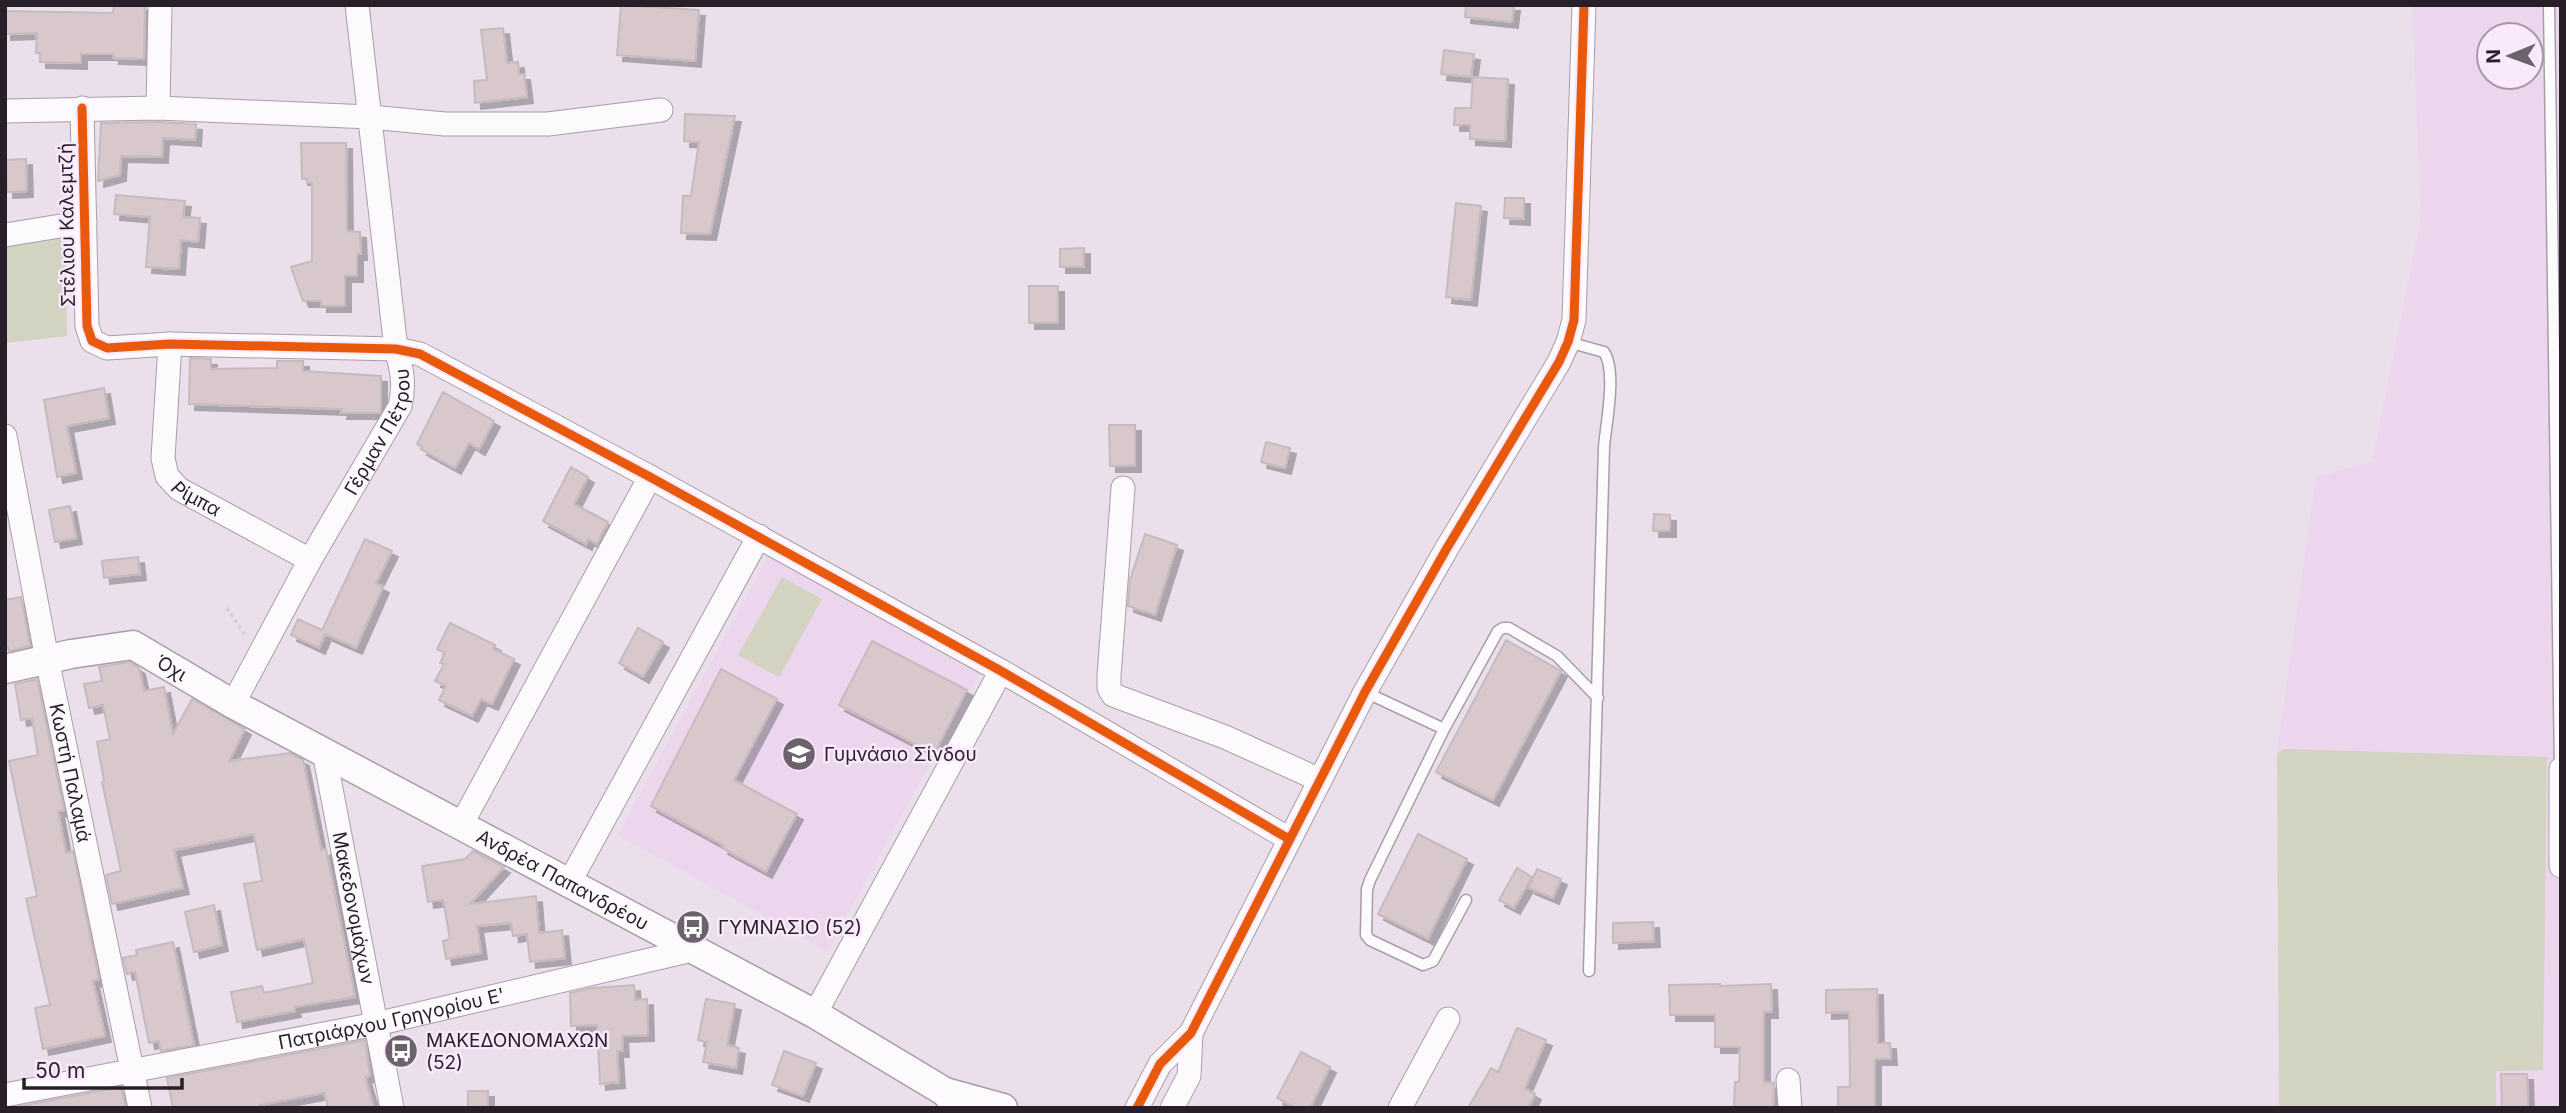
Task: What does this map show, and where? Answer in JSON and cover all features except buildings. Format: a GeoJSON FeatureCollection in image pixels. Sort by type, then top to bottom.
{"type":"FeatureCollection","features":[{"type":"Feature","properties":{"kind":"street"},"geometry":{"type":"LineString","coordinates":[[158,108],[160,5]]}},
{"type":"Feature","properties":{"kind":"street","name":"Γέρμαν Πέτρου"},"geometry":{"type":"LineString","coordinates":[[233,704],[310,560],[400,406],[404,390],[403,372],[396,349],[357,5]]}},
{"type":"Feature","properties":{"kind":"street"},"geometry":{"type":"LineString","coordinates":[[1137,1108],[1160,1064],[1191,1033],[1365,692],[1447,548],[1559,362],[1568,342],[1574,320],[1584,5]]}},
{"type":"Feature","properties":{"kind":"street","name":"Στέλιου Καλεμτζή"},"geometry":{"type":"LineString","coordinates":[[82,108],[87,326],[92,341],[107,348],[170,344]]}},
{"type":"Feature","properties":{"kind":"street"},"geometry":{"type":"LineString","coordinates":[[5,111],[158,108],[370,117],[445,124],[548,124],[661,110]]}},
{"type":"Feature","properties":{"kind":"street"},"geometry":{"type":"LineString","coordinates":[[5,235],[85,222]]}},
{"type":"Feature","properties":{"kind":"street"},"geometry":{"type":"LineString","coordinates":[[170,344],[396,349],[420,354],[650,477],[1001,671],[1289,839]]}},
{"type":"Feature","properties":{"kind":"street","name":"Ρίμπα"},"geometry":{"type":"LineString","coordinates":[[170,344],[163,458],[167,476],[178,489],[310,560]]}},
{"type":"Feature","properties":{"kind":"street","name":"Κωστή Παλαμά"},"geometry":{"type":"LineString","coordinates":[[5,436],[47,659],[140,1108]]}},
{"type":"Feature","properties":{"kind":"street"},"geometry":{"type":"LineString","coordinates":[[461,825],[650,477]]}},
{"type":"Feature","properties":{"kind":"street"},"geometry":{"type":"LineString","coordinates":[[1123,488],[1109,676],[1109,688],[1113,695],[1225,737],[1320,780]]}},
{"type":"Feature","properties":{"kind":"street"},"geometry":{"type":"LineString","coordinates":[[569,883],[758,536]]}},
{"type":"Feature","properties":{"kind":"street","name":"Όχι"},"geometry":{"type":"LineString","coordinates":[[5,669],[133,645],[233,704],[324,752]]}},
{"type":"Feature","properties":{"kind":"street"},"geometry":{"type":"LineString","coordinates":[[815,1014],[1001,671]]}},
{"type":"Feature","properties":{"kind":"street","name":"Ανδρέα Παπανδρέου"},"geometry":{"type":"LineString","coordinates":[[324,752],[815,1014],[952,1100],[1003,1108]]}},
{"type":"Feature","properties":{"kind":"street","name":"Μακεδονομάχων"},"geometry":{"type":"LineString","coordinates":[[324,752],[392,1108]]}},
{"type":"Feature","properties":{"kind":"street"},"geometry":{"type":"LineString","coordinates":[[2560,769],[2561,866]]}},
{"type":"Feature","properties":{"kind":"street","name":"Πατριάρχου Γρηγορίου Ε'"},"geometry":{"type":"LineString","coordinates":[[5,1095],[376,1024],[692,950]]}},
{"type":"Feature","properties":{"kind":"street"},"geometry":{"type":"LineString","coordinates":[[1400,1108],[1448,1018]]}},
{"type":"Feature","properties":{"kind":"street"},"geometry":{"type":"LineString","coordinates":[[1171,1108],[1189,1076],[1191,1033]]}},
{"type":"Feature","properties":{"kind":"street"},"geometry":{"type":"LineString","coordinates":[[1788,1080],[1790,1108]]}},
{"type":"Feature","properties":{"kind":"lane"},"geometry":{"type":"LineString","coordinates":[[2549,5],[2560,769]]}},
{"type":"Feature","properties":{"kind":"lane"},"geometry":{"type":"LineString","coordinates":[[1568,342],[1604,352],[1609,360],[1604,447],[1589,971]]}},
{"type":"Feature","properties":{"kind":"lane"},"geometry":{"type":"LineString","coordinates":[[1466,900],[1433,961],[1428,965],[1370,940],[1366,935],[1367,889],[1370,880],[1444,729],[1497,631],[1509,628],[1557,656],[1598,698]]}},
{"type":"Feature","properties":{"kind":"lane"},"geometry":{"type":"LineString","coordinates":[[1365,692],[1444,729]]}},
{"type":"Feature","properties":{"kind":"path"},"geometry":{"type":"LineString","coordinates":[[227,608],[260,657]]}},
{"type":"Feature","properties":{"kind":"shaded area"},"geometry":{"type":"Polygon","coordinates":[[[2412,5],[2561,5],[2561,1108],[2279,1108],[2277,753],[2316,477],[2372,462],[2421,217],[2412,5]]]}},
{"type":"Feature","properties":{"kind":"shaded area","name":"Γυμνάσιο Σίνδου"},"geometry":{"type":"Polygon","coordinates":[[[769,555],[980,673],[827,951],[618,835],[769,555]]]}},
{"type":"Feature","properties":{"kind":"green space"},"geometry":{"type":"Polygon","coordinates":[[[66,232],[67,336],[6,343],[5,243],[66,232]]]}},
{"type":"Feature","properties":{"kind":"green space"},"geometry":{"type":"Polygon","coordinates":[[[782,577],[822,599],[779,677],[738,655],[782,577]]]}},
{"type":"Feature","properties":{"kind":"green space"},"geometry":{"type":"Polygon","coordinates":[[[2283,749],[2547,757],[2543,1070],[2496,1071],[2496,1108],[2279,1108],[2277,754],[2283,749]]]}},
{"type":"Feature","properties":{"kind":"cycle path"},"geometry":{"type":"LineString","coordinates":[[1137,1108],[1160,1064],[1191,1033],[1365,692],[1447,548],[1559,362],[1568,342],[1574,320],[1584,5]]}},
{"type":"Feature","properties":{"kind":"cycle path"},"geometry":{"type":"LineString","coordinates":[[82,108],[87,326],[92,341],[107,348],[170,344],[396,349],[420,354],[650,477],[1001,671],[1289,839]]}},
{"type":"Feature","properties":{"kind":"place","name":"Γυμνάσιο Σίνδου"},"geometry":{"type":"Point","coordinates":[799,754]}},
{"type":"Feature","properties":{"kind":"place","name":"ΓΥΜΝΑΣΙΟ (52)"},"geometry":{"type":"Point","coordinates":[693,927]}},
{"type":"Feature","properties":{"kind":"place","name":"ΜΑΚΕΔΟΝΟΜΑΧΩΝ (52)"},"geometry":{"type":"Point","coordinates":[401,1051]}}]}
